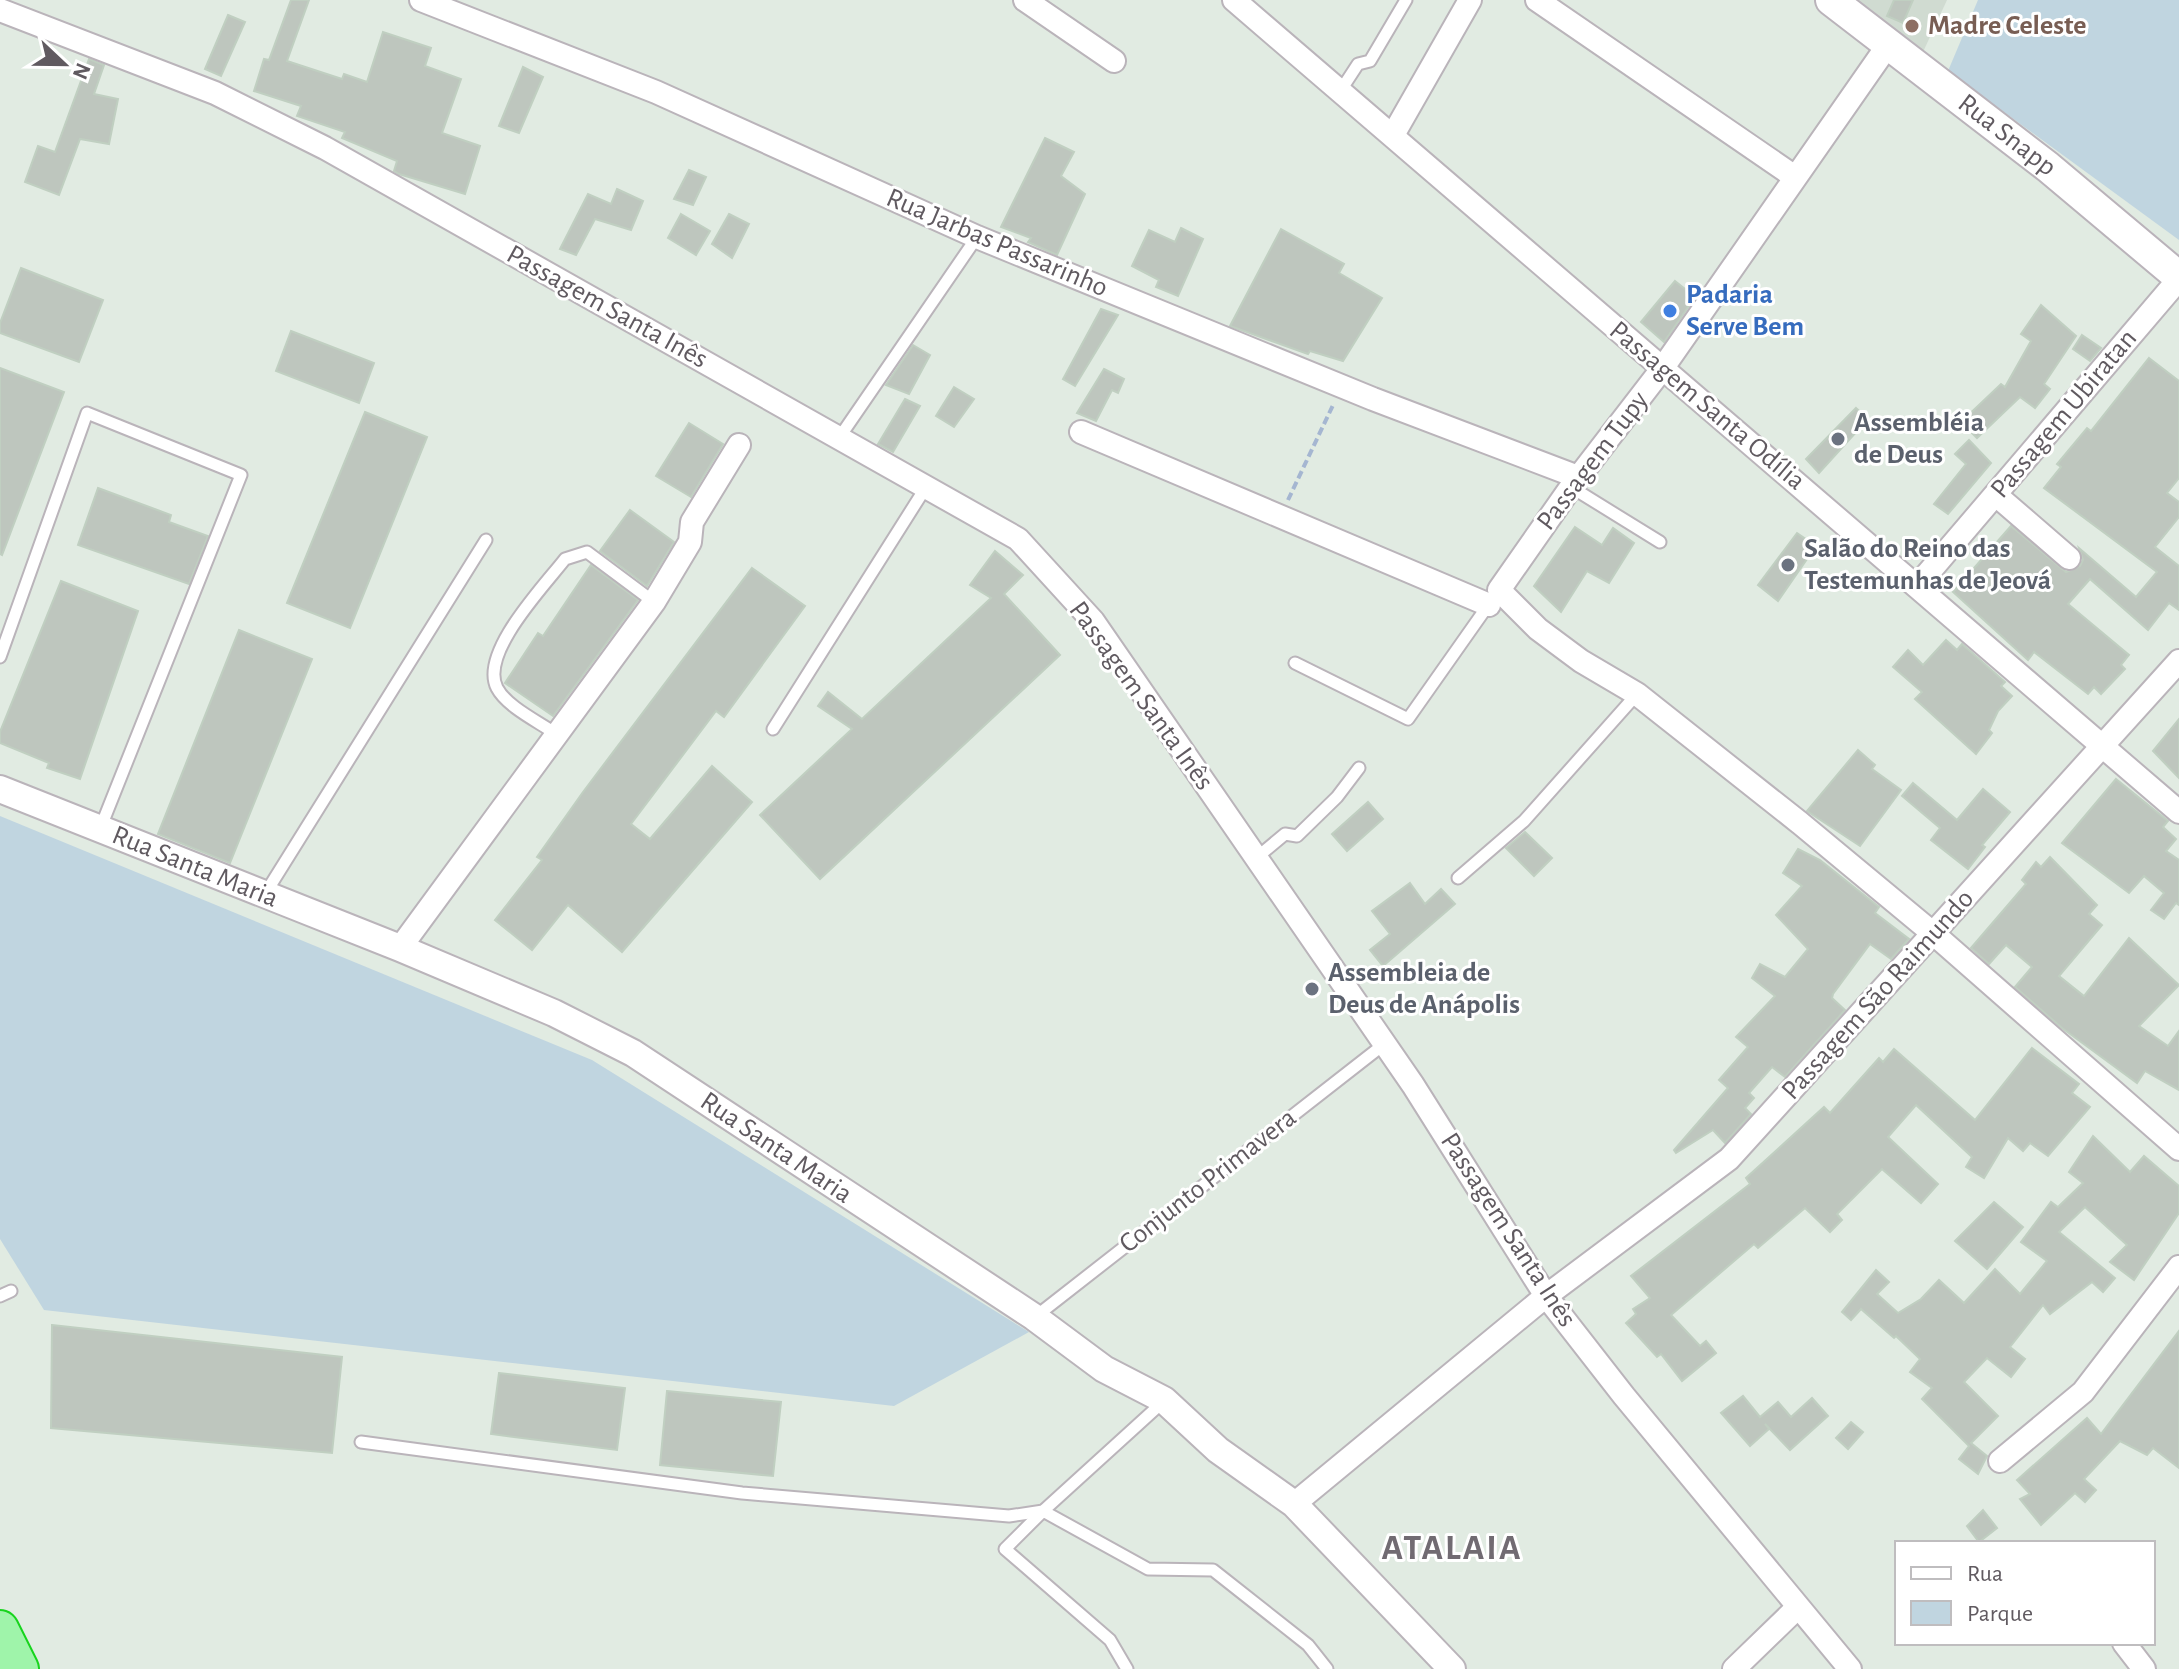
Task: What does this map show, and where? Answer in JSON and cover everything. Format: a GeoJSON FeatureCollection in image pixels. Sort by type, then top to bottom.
{"type":"FeatureCollection","features":[{"type":"Feature","properties":{"kind":"highway"},"geometry":{"type":"LineString","coordinates":[[0,1629],[20,1669]]}},
{"type":"Feature","properties":{"kind":"main road","name":"Rua Snapp"},"geometry":{"type":"LineString","coordinates":[[1831,0],[2048,167],[2179,278]]}},
{"type":"Feature","properties":{"kind":"street","name":"Rua Jarbas Passarinho"},"geometry":{"type":"LineString","coordinates":[[421,0],[656,92],[977,237],[1574,482]]}},
{"type":"Feature","properties":{"kind":"street"},"geometry":{"type":"LineString","coordinates":[[1025,0],[1114,61]]}},
{"type":"Feature","properties":{"kind":"street","name":"Passagem Santa Odília"},"geometry":{"type":"LineString","coordinates":[[1234,0],[2179,812]]}},
{"type":"Feature","properties":{"kind":"street"},"geometry":{"type":"LineString","coordinates":[[1393,135],[1470,0]]}},
{"type":"Feature","properties":{"kind":"street"},"geometry":{"type":"LineString","coordinates":[[1537,0],[1795,177]]}},
{"type":"Feature","properties":{"kind":"street","name":"Passagem Santa Inês"},"geometry":{"type":"LineString","coordinates":[[0,10],[215,93],[325,148],[1018,539],[1093,621],[1413,1085],[1546,1296],[1797,1608],[1850,1669]]}},
{"type":"Feature","properties":{"kind":"street","name":"Passagem Tupy"},"geometry":{"type":"LineString","coordinates":[[1494,598],[1574,482],[1662,369],[1888,45]]}},
{"type":"Feature","properties":{"kind":"street","name":"Passagem Ubiratan"},"geometry":{"type":"LineString","coordinates":[[1918,585],[2179,278]]}},
{"type":"Feature","properties":{"kind":"street"},"geometry":{"type":"LineString","coordinates":[[1081,432],[1280,516],[1494,598],[1581,661],[1637,694],[1935,935],[2179,1149]]}},
{"type":"Feature","properties":{"kind":"street"},"geometry":{"type":"LineString","coordinates":[[400,948],[654,602],[690,542],[692,522],[739,445]]}},
{"type":"Feature","properties":{"kind":"street"},"geometry":{"type":"LineString","coordinates":[[1996,495],[2069,558]]}},
{"type":"Feature","properties":{"kind":"street","name":"Passagem São Raimundo"},"geometry":{"type":"LineString","coordinates":[[1294,1504],[1546,1296],[1729,1159],[1935,935],[2179,661]]}},
{"type":"Feature","properties":{"kind":"street","name":"Rua Santa Maria"},"geometry":{"type":"LineString","coordinates":[[0,789],[400,948],[554,1013],[633,1053],[1034,1317],[1104,1369],[1164,1400],[1218,1450],[1294,1504],[1452,1669]]}},
{"type":"Feature","properties":{"kind":"street"},"geometry":{"type":"LineString","coordinates":[[2000,1461],[2083,1392],[2179,1267]]}},
{"type":"Feature","properties":{"kind":"street"},"geometry":{"type":"LineString","coordinates":[[1734,1669],[1797,1608]]}},
{"type":"Feature","properties":{"kind":"street"},"geometry":{"type":"LineString","coordinates":[[2126,1645],[2144,1669]]}},
{"type":"Feature","properties":{"kind":"lane"},"geometry":{"type":"LineString","coordinates":[[1341,90],[1358,64],[1370,61],[1406,0]]}},
{"type":"Feature","properties":{"kind":"lane"},"geometry":{"type":"LineString","coordinates":[[839,438],[977,237]]}},
{"type":"Feature","properties":{"kind":"lane"},"geometry":{"type":"LineString","coordinates":[[0,657],[87,413],[241,475],[100,829]]}},
{"type":"Feature","properties":{"kind":"lane"},"geometry":{"type":"LineString","coordinates":[[1574,482],[1660,542]]}},
{"type":"Feature","properties":{"kind":"lane"},"geometry":{"type":"LineString","coordinates":[[773,729],[926,487]]}},
{"type":"Feature","properties":{"kind":"lane"},"geometry":{"type":"LineString","coordinates":[[264,895],[486,540]]}},
{"type":"Feature","properties":{"kind":"lane"},"geometry":{"type":"LineString","coordinates":[[556,734],[497,688],[494,673],[503,640],[565,559],[577,553],[587,552],[654,602]]}},
{"type":"Feature","properties":{"kind":"lane","name":"Passagem Tupy"},"geometry":{"type":"LineString","coordinates":[[1295,663],[1408,719],[1494,598]]}},
{"type":"Feature","properties":{"kind":"lane"},"geometry":{"type":"LineString","coordinates":[[1458,878],[1524,821],[1637,694]]}},
{"type":"Feature","properties":{"kind":"lane"},"geometry":{"type":"LineString","coordinates":[[1255,859],[1285,834],[1297,836],[1337,797],[1359,768]]}},
{"type":"Feature","properties":{"kind":"lane","name":"Conjunto Primavera"},"geometry":{"type":"LineString","coordinates":[[1034,1317],[1383,1045]]}},
{"type":"Feature","properties":{"kind":"lane"},"geometry":{"type":"LineString","coordinates":[[1127,1669],[1110,1640],[1005,1549],[1164,1400]]}},
{"type":"Feature","properties":{"kind":"lane"},"geometry":{"type":"LineString","coordinates":[[361,1442],[742,1493],[969,1515],[1009,1516],[1043,1511],[1148,1569],[1213,1570],[1308,1645],[1327,1669]]}},
{"type":"Feature","properties":{"kind":"path"},"geometry":{"type":"LineString","coordinates":[[1280,516],[1342,386]]}},
{"type":"Feature","properties":{"kind":"shaded area","name":"Madre Celeste"},"geometry":{"type":"Polygon","coordinates":[[[1857,0],[1947,0],[1923,52],[1857,0]]]}},
{"type":"Feature","properties":{"kind":"green space"},"geometry":{"type":"Polygon","coordinates":[[[1978,0],[2179,0],[2179,240],[1948,71],[1978,0]]]}},
{"type":"Feature","properties":{"kind":"green space"},"geometry":{"type":"Polygon","coordinates":[[[0,816],[592,1060],[1029,1332],[894,1406],[44,1310],[0,1239],[0,816]]]}},
{"type":"Feature","properties":{"kind":"building"},"geometry":{"type":"Polygon","coordinates":[[[291,0],[309,0],[287,61],[342,79],[344,74],[367,82],[383,32],[431,48],[425,66],[461,79],[442,133],[480,146],[465,194],[399,174],[394,171],[397,161],[342,138],[345,132],[297,116],[301,106],[254,91],[264,59],[269,60],[291,0]]]}},
{"type":"Feature","properties":{"kind":"building"},"geometry":{"type":"Polygon","coordinates":[[[1894,0],[1913,0],[1903,23],[1887,16],[1894,0]]]}},
{"type":"Feature","properties":{"kind":"building"},"geometry":{"type":"Polygon","coordinates":[[[228,15],[245,22],[221,76],[205,69],[228,15]]]}},
{"type":"Feature","properties":{"kind":"building"},"geometry":{"type":"Polygon","coordinates":[[[89,59],[104,65],[94,94],[118,99],[109,144],[80,139],[59,195],[25,182],[38,146],[55,152],[89,59]]]}},
{"type":"Feature","properties":{"kind":"building"},"geometry":{"type":"Polygon","coordinates":[[[523,67],[543,77],[519,133],[499,126],[523,67]]]}},
{"type":"Feature","properties":{"kind":"building"},"geometry":{"type":"Polygon","coordinates":[[[1045,138],[1074,152],[1061,176],[1085,194],[1057,255],[1028,242],[1031,238],[1001,227],[1045,138]]]}},
{"type":"Feature","properties":{"kind":"building"},"geometry":{"type":"Polygon","coordinates":[[[689,170],[706,177],[693,205],[674,199],[689,170]]]}},
{"type":"Feature","properties":{"kind":"building"},"geometry":{"type":"Polygon","coordinates":[[[617,189],[643,201],[631,230],[595,219],[576,255],[560,249],[588,194],[611,204],[617,189]]]}},
{"type":"Feature","properties":{"kind":"building"},"geometry":{"type":"Polygon","coordinates":[[[681,214],[710,231],[696,255],[668,238],[681,214]]]}},
{"type":"Feature","properties":{"kind":"building"},"geometry":{"type":"Polygon","coordinates":[[[729,214],[749,224],[732,258],[712,244],[729,214]]]}},
{"type":"Feature","properties":{"kind":"building"},"geometry":{"type":"Polygon","coordinates":[[[1181,228],[1203,239],[1178,296],[1156,287],[1159,280],[1132,266],[1149,230],[1175,242],[1181,228]]]}},
{"type":"Feature","properties":{"kind":"building"},"geometry":{"type":"Polygon","coordinates":[[[1281,229],[1344,264],[1339,273],[1382,298],[1343,361],[1310,351],[1308,354],[1230,326],[1281,229]]]}},
{"type":"Feature","properties":{"kind":"building"},"geometry":{"type":"Polygon","coordinates":[[[21,268],[103,300],[79,362],[0,333],[0,323],[21,268]]]}},
{"type":"Feature","properties":{"kind":"building","name":"Padaria Serve Bem"},"geometry":{"type":"Polygon","coordinates":[[[1675,281],[1695,297],[1664,342],[1641,322],[1675,281]]]}},
{"type":"Feature","properties":{"kind":"building"},"geometry":{"type":"Polygon","coordinates":[[[2041,305],[2076,336],[2044,384],[2050,389],[2035,408],[2020,397],[1977,438],[1961,422],[2001,384],[2005,387],[2031,341],[2021,334],[2041,305]]]}},
{"type":"Feature","properties":{"kind":"building"},"geometry":{"type":"Polygon","coordinates":[[[1101,309],[1118,315],[1075,386],[1063,379],[1101,309]]]}},
{"type":"Feature","properties":{"kind":"building"},"geometry":{"type":"Polygon","coordinates":[[[291,331],[374,363],[359,403],[276,371],[291,331]]]}},
{"type":"Feature","properties":{"kind":"building"},"geometry":{"type":"Polygon","coordinates":[[[2082,335],[2101,348],[2090,361],[2073,349],[2082,335]]]}},
{"type":"Feature","properties":{"kind":"building"},"geometry":{"type":"Polygon","coordinates":[[[913,345],[930,355],[909,394],[886,385],[913,345]]]}},
{"type":"Feature","properties":{"kind":"building"},"geometry":{"type":"Polygon","coordinates":[[[2149,358],[2179,381],[2179,478],[2167,493],[2179,502],[2179,517],[2155,547],[2179,566],[2179,610],[2169,603],[2148,630],[2090,579],[2068,604],[2129,655],[2121,665],[2125,669],[2101,694],[2094,687],[2088,694],[2034,652],[2028,660],[1953,592],[2011,526],[2066,572],[2080,566],[2083,560],[2079,548],[2136,597],[2157,572],[2044,488],[2061,467],[2057,464],[2087,428],[2091,431],[2149,358]]]}},
{"type":"Feature","properties":{"kind":"building"},"geometry":{"type":"Polygon","coordinates":[[[0,368],[64,392],[2,555],[0,554],[0,368]]]}},
{"type":"Feature","properties":{"kind":"building"},"geometry":{"type":"Polygon","coordinates":[[[1104,369],[1124,379],[1118,393],[1112,390],[1096,421],[1077,413],[1104,369]]]}},
{"type":"Feature","properties":{"kind":"building"},"geometry":{"type":"Polygon","coordinates":[[[954,387],[974,399],[954,427],[936,416],[954,387]]]}},
{"type":"Feature","properties":{"kind":"building"},"geometry":{"type":"Polygon","coordinates":[[[905,399],[920,406],[893,452],[878,444],[905,399]]]}},
{"type":"Feature","properties":{"kind":"building","name":"Assembléia de Deus"},"geometry":{"type":"Polygon","coordinates":[[[1856,408],[1868,419],[1819,473],[1806,459],[1856,408]]]}},
{"type":"Feature","properties":{"kind":"building"},"geometry":{"type":"Polygon","coordinates":[[[365,412],[427,437],[350,628],[287,603],[365,412]]]}},
{"type":"Feature","properties":{"kind":"building"},"geometry":{"type":"Polygon","coordinates":[[[689,423],[723,444],[691,497],[656,476],[689,423]]]}},
{"type":"Feature","properties":{"kind":"building"},"geometry":{"type":"Polygon","coordinates":[[[1969,440],[1991,463],[1948,514],[1934,504],[1966,464],[1955,454],[1969,440]]]}},
{"type":"Feature","properties":{"kind":"building"},"geometry":{"type":"Polygon","coordinates":[[[98,488],[171,515],[169,522],[208,536],[189,584],[78,545],[98,488]]]}},
{"type":"Feature","properties":{"kind":"building"},"geometry":{"type":"Polygon","coordinates":[[[630,510],[674,542],[647,586],[600,551],[630,510]]]}},
{"type":"Feature","properties":{"kind":"building"},"geometry":{"type":"Polygon","coordinates":[[[1575,527],[1602,545],[1613,528],[1634,543],[1609,583],[1587,571],[1561,612],[1534,586],[1575,527]]]}},
{"type":"Feature","properties":{"kind":"building","name":"Salão do Reino das Testemunhas de Jeová"},"geometry":{"type":"Polygon","coordinates":[[[1797,533],[1816,546],[1778,601],[1758,585],[1797,533]]]}},
{"type":"Feature","properties":{"kind":"building"},"geometry":{"type":"Polygon","coordinates":[[[995,551],[1023,575],[1004,594],[1060,655],[820,879],[760,815],[852,729],[818,706],[828,692],[862,719],[991,598],[970,585],[995,551]]]}},
{"type":"Feature","properties":{"kind":"building"},"geometry":{"type":"Polygon","coordinates":[[[591,565],[638,600],[553,716],[505,683],[538,633],[543,636],[591,565]]]}},
{"type":"Feature","properties":{"kind":"building"},"geometry":{"type":"Polygon","coordinates":[[[752,568],[805,606],[724,717],[716,711],[631,824],[650,839],[712,766],[752,802],[622,952],[568,905],[532,950],[495,920],[542,860],[537,857],[583,792],[752,568]]]}},
{"type":"Feature","properties":{"kind":"building"},"geometry":{"type":"Polygon","coordinates":[[[61,581],[138,611],[80,779],[47,768],[49,763],[0,743],[0,732],[61,581]]]}},
{"type":"Feature","properties":{"kind":"building"},"geometry":{"type":"Polygon","coordinates":[[[239,630],[312,659],[230,863],[158,834],[239,630]]]}},
{"type":"Feature","properties":{"kind":"building"},"geometry":{"type":"Polygon","coordinates":[[[1946,640],[1957,650],[1962,644],[2005,682],[2001,686],[2012,696],[1998,711],[1989,730],[1992,733],[1976,754],[1915,699],[1922,692],[1893,667],[1908,650],[1923,665],[1946,640]]]}},
{"type":"Feature","properties":{"kind":"building"},"geometry":{"type":"Polygon","coordinates":[[[2179,719],[2179,778],[2153,751],[2179,719]]]}},
{"type":"Feature","properties":{"kind":"building"},"geometry":{"type":"Polygon","coordinates":[[[1858,750],[1875,765],[1872,769],[1901,790],[1860,846],[1807,811],[1858,750]]]}},
{"type":"Feature","properties":{"kind":"building"},"geometry":{"type":"Polygon","coordinates":[[[2116,779],[2168,821],[2163,827],[2176,839],[2166,851],[2179,860],[2179,905],[2176,903],[2164,919],[2151,910],[2164,893],[2144,876],[2129,893],[2062,843],[2116,779]]]}},
{"type":"Feature","properties":{"kind":"building"},"geometry":{"type":"Polygon","coordinates":[[[1913,783],[1957,820],[1983,789],[2010,812],[1982,845],[1985,847],[1968,869],[1931,840],[1940,828],[1902,796],[1913,783]]]}},
{"type":"Feature","properties":{"kind":"building"},"geometry":{"type":"Polygon","coordinates":[[[1368,802],[1383,819],[1347,851],[1332,834],[1368,802]]]}},
{"type":"Feature","properties":{"kind":"building"},"geometry":{"type":"Polygon","coordinates":[[[1525,832],[1552,858],[1534,876],[1506,848],[1525,832]]]}},
{"type":"Feature","properties":{"kind":"building"},"geometry":{"type":"Polygon","coordinates":[[[1798,849],[1820,860],[1879,907],[1875,913],[1909,939],[1891,959],[1870,944],[1833,994],[1832,998],[1845,1010],[1785,1077],[1772,1067],[1749,1093],[1754,1098],[1745,1108],[1751,1114],[1725,1143],[1713,1130],[1676,1153],[1674,1150],[1728,1088],[1719,1080],[1748,1047],[1736,1037],[1775,996],[1752,978],[1760,964],[1785,977],[1808,949],[1776,915],[1802,886],[1783,873],[1798,849]]]}},
{"type":"Feature","properties":{"kind":"building"},"geometry":{"type":"Polygon","coordinates":[[[2050,857],[2097,905],[2089,914],[2102,925],[2059,976],[2084,996],[2129,938],[2179,985],[2139,1026],[2168,1046],[2179,1031],[2179,1090],[2145,1071],[2137,1083],[2062,1028],[2015,987],[2032,967],[2006,945],[1989,964],[1971,948],[2026,884],[2022,880],[2036,862],[2041,867],[2050,857]]]}},
{"type":"Feature","properties":{"kind":"building"},"geometry":{"type":"Polygon","coordinates":[[[1410,883],[1425,904],[1441,889],[1455,904],[1383,966],[1370,950],[1390,934],[1372,911],[1410,883]]]}},
{"type":"Feature","properties":{"kind":"building"},"geometry":{"type":"Polygon","coordinates":[[[2032,1048],[2079,1084],[2072,1093],[2090,1107],[2048,1156],[2030,1143],[2023,1151],[2008,1138],[1984,1178],[1966,1167],[1972,1157],[1916,1105],[1888,1137],[1938,1184],[1921,1203],[1882,1169],[1837,1214],[1842,1220],[1830,1232],[1805,1208],[1758,1248],[1754,1244],[1671,1315],[1700,1346],[1706,1341],[1716,1353],[1682,1381],[1661,1354],[1657,1357],[1626,1323],[1636,1314],[1633,1309],[1650,1298],[1631,1276],[1750,1184],[1746,1178],[1824,1107],[1830,1113],[1879,1058],[1883,1062],[1894,1049],[1975,1120],[2032,1048]]]}},
{"type":"Feature","properties":{"kind":"building"},"geometry":{"type":"Polygon","coordinates":[[[2093,1136],[2130,1172],[2144,1156],[2179,1186],[2179,1213],[2134,1280],[2110,1262],[2127,1245],[2085,1207],[2059,1232],[2115,1278],[2103,1292],[2092,1282],[2050,1314],[2043,1305],[2010,1347],[2025,1359],[2011,1377],[1987,1358],[1964,1382],[1998,1416],[1971,1443],[1987,1456],[1978,1474],[1959,1459],[1969,1446],[1922,1399],[1932,1388],[1910,1372],[1920,1359],[1861,1309],[1851,1320],[1842,1312],[1876,1270],[1889,1282],[1877,1294],[1898,1313],[1921,1299],[1939,1280],[1964,1303],[1995,1269],[2020,1294],[2047,1261],[2021,1242],[2051,1202],[2058,1207],[2083,1183],[2069,1172],[2093,1136]]]}},
{"type":"Feature","properties":{"kind":"building"},"geometry":{"type":"Polygon","coordinates":[[[1994,1202],[2023,1227],[1987,1269],[1955,1241],[1994,1202]]]}},
{"type":"Feature","properties":{"kind":"building"},"geometry":{"type":"Polygon","coordinates":[[[52,1325],[342,1357],[332,1453],[51,1428],[52,1325]]]}},
{"type":"Feature","properties":{"kind":"building"},"geometry":{"type":"Polygon","coordinates":[[[2179,1331],[2179,1468],[2153,1448],[2147,1455],[2120,1441],[2084,1479],[2096,1490],[2085,1502],[2075,1493],[2041,1525],[2020,1499],[2030,1494],[2017,1480],[2087,1418],[2101,1434],[2179,1331]]]}},
{"type":"Feature","properties":{"kind":"building"},"geometry":{"type":"Polygon","coordinates":[[[499,1373],[625,1388],[617,1450],[491,1434],[499,1373]]]}},
{"type":"Feature","properties":{"kind":"building"},"geometry":{"type":"Polygon","coordinates":[[[667,1391],[781,1402],[773,1476],[660,1465],[667,1391]]]}},
{"type":"Feature","properties":{"kind":"building"},"geometry":{"type":"Polygon","coordinates":[[[1743,1396],[1760,1417],[1778,1402],[1791,1417],[1812,1398],[1828,1416],[1790,1450],[1765,1424],[1769,1429],[1750,1446],[1721,1413],[1743,1396]]]}},
{"type":"Feature","properties":{"kind":"building"},"geometry":{"type":"Polygon","coordinates":[[[1851,1422],[1863,1432],[1848,1449],[1836,1438],[1851,1422]]]}},
{"type":"Feature","properties":{"kind":"building"},"geometry":{"type":"Polygon","coordinates":[[[1983,1510],[1997,1528],[1978,1541],[1967,1526],[1983,1510]]]}},
{"type":"Feature","properties":{"kind":"place","name":"Madre Celeste"},"geometry":{"type":"Point","coordinates":[1912,26]}},
{"type":"Feature","properties":{"kind":"place","name":"Padaria Serve Bem"},"geometry":{"type":"Point","coordinates":[1670,311]}},
{"type":"Feature","properties":{"kind":"place","name":"Assembléia de Deus"},"geometry":{"type":"Point","coordinates":[1838,439]}},
{"type":"Feature","properties":{"kind":"place","name":"Salão do Reino das Testemunhas de Jeová"},"geometry":{"type":"Point","coordinates":[1788,565]}},
{"type":"Feature","properties":{"kind":"place","name":"Assembleia de Deus de Anápolis"},"geometry":{"type":"Point","coordinates":[1312,989]}},
{"type":"Feature","properties":{"kind":"district","name":"ATALAIA"},"geometry":{"type":"Point","coordinates":[1452,1548]}}]}
